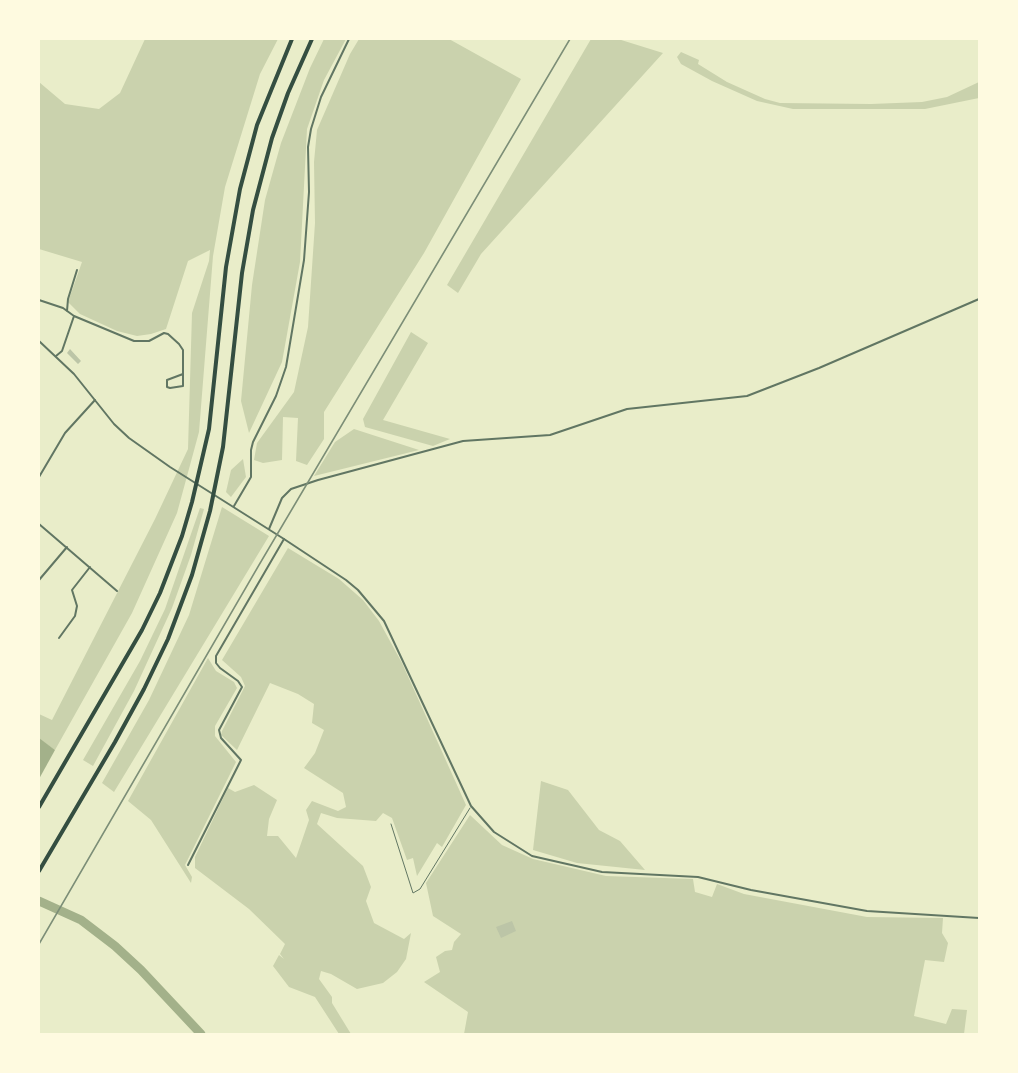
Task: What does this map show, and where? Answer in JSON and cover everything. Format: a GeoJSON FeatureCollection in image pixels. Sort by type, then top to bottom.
{"type":"FeatureCollection","features":[{"type":"Feature","properties":{"kind":"highway"},"geometry":{"type":"LineString","coordinates":[[39,807],[153,607],[182,536],[201,466],[213,396],[226,267],[240,189],[258,126],[292,39]]}},
{"type":"Feature","properties":{"kind":"highway"},"geometry":{"type":"LineString","coordinates":[[39,871],[144,688],[192,575],[217,477],[229,400],[242,273],[253,210],[280,113],[312,39]]}},
{"type":"Feature","properties":{"kind":"street"},"geometry":{"type":"LineString","coordinates":[[234,506],[251,477],[253,442],[276,396],[286,367],[304,260],[309,192],[307,164],[311,129],[321,97],[349,39]]}},
{"type":"Feature","properties":{"kind":"street"},"geometry":{"type":"LineString","coordinates":[[67,311],[68,298],[77,270]]}},
{"type":"Feature","properties":{"kind":"street"},"geometry":{"type":"LineString","coordinates":[[39,300],[134,341],[149,341],[164,333],[168,334],[183,350],[183,374],[183,386],[167,387],[167,380],[183,374]]}},
{"type":"Feature","properties":{"kind":"street"},"geometry":{"type":"LineString","coordinates":[[269,529],[282,498],[291,489],[300,486],[463,441],[550,435],[627,409],[747,396],[979,300]]}},
{"type":"Feature","properties":{"kind":"street"},"geometry":{"type":"LineString","coordinates":[[56,356],[62,351],[74,316]]}},
{"type":"Feature","properties":{"kind":"street"},"geometry":{"type":"LineString","coordinates":[[39,341],[56,356],[95,399],[114,424],[134,442],[269,529],[358,590],[384,621],[471,806],[485,824],[502,839],[532,856],[603,872],[698,877],[751,890],[867,911],[979,918]]}},
{"type":"Feature","properties":{"kind":"street"},"geometry":{"type":"LineString","coordinates":[[39,477],[64,433],[95,399]]}},
{"type":"Feature","properties":{"kind":"street"},"geometry":{"type":"LineString","coordinates":[[39,524],[117,591]]}},
{"type":"Feature","properties":{"kind":"street"},"geometry":{"type":"LineString","coordinates":[[188,865],[241,760],[221,738],[219,730],[242,687],[238,681],[220,668],[216,663],[216,656],[284,539]]}},
{"type":"Feature","properties":{"kind":"street"},"geometry":{"type":"LineString","coordinates":[[39,580],[67,547]]}},
{"type":"Feature","properties":{"kind":"street"},"geometry":{"type":"LineString","coordinates":[[58,638],[75,616],[76,606],[72,590],[90,567]]}},
{"type":"Feature","properties":{"kind":"lane"},"geometry":{"type":"LineString","coordinates":[[392,824],[413,893],[420,889],[471,806]]}},
{"type":"Feature","properties":{"kind":"shaded area"},"geometry":{"type":"Polygon","coordinates":[[[145,39],[278,39],[260,74],[225,187],[213,256],[199,432],[177,513],[132,613],[55,750],[39,739],[39,714],[52,720],[155,519],[188,449],[192,313],[209,261],[210,250],[188,261],[166,329],[137,336],[117,331],[80,314],[68,302],[82,262],[39,249],[39,82],[65,104],[99,109],[120,93],[145,39]]]}},
{"type":"Feature","properties":{"kind":"shaded area"},"geometry":{"type":"Polygon","coordinates":[[[324,39],[346,39],[324,80],[307,129],[300,262],[282,362],[249,433],[241,401],[252,285],[265,200],[281,143],[310,68],[324,39]]]}},
{"type":"Feature","properties":{"kind":"shaded area"},"geometry":{"type":"Polygon","coordinates":[[[359,39],[449,39],[521,79],[424,253],[324,412],[324,439],[307,465],[296,461],[298,418],[283,417],[282,460],[263,463],[254,460],[257,443],[294,392],[308,327],[315,223],[314,162],[317,130],[350,54],[359,39]]]}},
{"type":"Feature","properties":{"kind":"shaded area"},"geometry":{"type":"Polygon","coordinates":[[[591,39],[618,39],[663,53],[481,254],[458,293],[447,285],[591,39]]]}},
{"type":"Feature","properties":{"kind":"shaded area"},"geometry":{"type":"Polygon","coordinates":[[[681,52],[699,60],[698,64],[727,82],[765,99],[780,103],[922,102],[947,97],[979,82],[979,98],[925,109],[793,109],[757,101],[712,81],[681,64],[677,57],[681,52]]]}},
{"type":"Feature","properties":{"kind":"shaded area"},"geometry":{"type":"Polygon","coordinates":[[[411,332],[428,343],[383,420],[450,439],[433,446],[365,427],[363,419],[411,332]]]}},
{"type":"Feature","properties":{"kind":"shaded area"},"geometry":{"type":"Polygon","coordinates":[[[354,429],[419,450],[314,476],[335,442],[354,429]]]}},
{"type":"Feature","properties":{"kind":"shaded area"},"geometry":{"type":"Polygon","coordinates":[[[243,459],[246,477],[231,497],[226,492],[231,470],[243,459]]]}},
{"type":"Feature","properties":{"kind":"shaded area"},"geometry":{"type":"Polygon","coordinates":[[[222,507],[269,536],[114,792],[102,783],[149,700],[189,615],[222,507]]]}},
{"type":"Feature","properties":{"kind":"shaded area"},"geometry":{"type":"Polygon","coordinates":[[[200,508],[204,509],[172,608],[134,691],[93,766],[83,760],[140,661],[165,609],[200,508]]]}},
{"type":"Feature","properties":{"kind":"shaded area"},"geometry":{"type":"Polygon","coordinates":[[[288,548],[339,579],[363,600],[379,621],[402,663],[466,805],[442,847],[437,843],[417,876],[413,858],[407,860],[392,818],[383,813],[376,821],[337,818],[321,813],[317,824],[363,866],[371,887],[366,901],[374,923],[404,939],[411,933],[406,959],[397,972],[383,983],[357,989],[321,971],[319,979],[332,997],[332,1003],[351,1034],[339,1034],[315,997],[289,987],[273,966],[279,955],[284,959],[280,954],[285,944],[249,909],[195,868],[195,857],[228,788],[235,792],[254,785],[277,800],[269,819],[267,836],[278,836],[296,858],[309,820],[306,810],[312,801],[338,811],[346,807],[343,793],[304,768],[315,753],[324,730],[312,723],[314,704],[298,694],[270,683],[237,750],[221,735],[245,686],[241,677],[222,660],[288,548]]]}},
{"type":"Feature","properties":{"kind":"shaded area"},"geometry":{"type":"Polygon","coordinates":[[[208,658],[216,671],[234,682],[237,688],[215,726],[215,736],[236,762],[185,865],[192,877],[191,883],[151,820],[128,801],[208,658]]]}},
{"type":"Feature","properties":{"kind":"shaded area"},"geometry":{"type":"Polygon","coordinates":[[[39,738],[55,750],[39,779],[39,738]]]}},
{"type":"Feature","properties":{"kind":"shaded area"},"geometry":{"type":"Polygon","coordinates":[[[541,781],[568,790],[599,830],[620,841],[645,870],[577,863],[533,850],[541,781]]]}},
{"type":"Feature","properties":{"kind":"shaded area"},"geometry":{"type":"Polygon","coordinates":[[[470,815],[502,845],[533,859],[606,876],[693,879],[695,892],[712,897],[717,884],[744,894],[867,917],[943,918],[942,933],[948,943],[944,962],[925,960],[914,1016],[946,1024],[952,1009],[967,1010],[964,1034],[464,1034],[468,1012],[424,982],[440,972],[436,957],[445,951],[452,950],[454,942],[461,934],[433,916],[426,883],[470,815]]]}},
{"type":"Feature","properties":{"kind":"building"},"geometry":{"type":"Polygon","coordinates":[[[70,349],[81,361],[78,364],[67,353],[70,349]]]}},
{"type":"Feature","properties":{"kind":"building"},"geometry":{"type":"Polygon","coordinates":[[[512,921],[516,931],[501,938],[496,927],[512,921]]]}},
{"type":"Feature","properties":{"kind":"waterway"},"geometry":{"type":"LineString","coordinates":[[39,901],[81,920],[115,946],[141,970],[201,1034]]}},
{"type":"Feature","properties":{"kind":"railway"},"geometry":{"type":"LineString","coordinates":[[39,944],[259,565],[570,39]]}}]}
